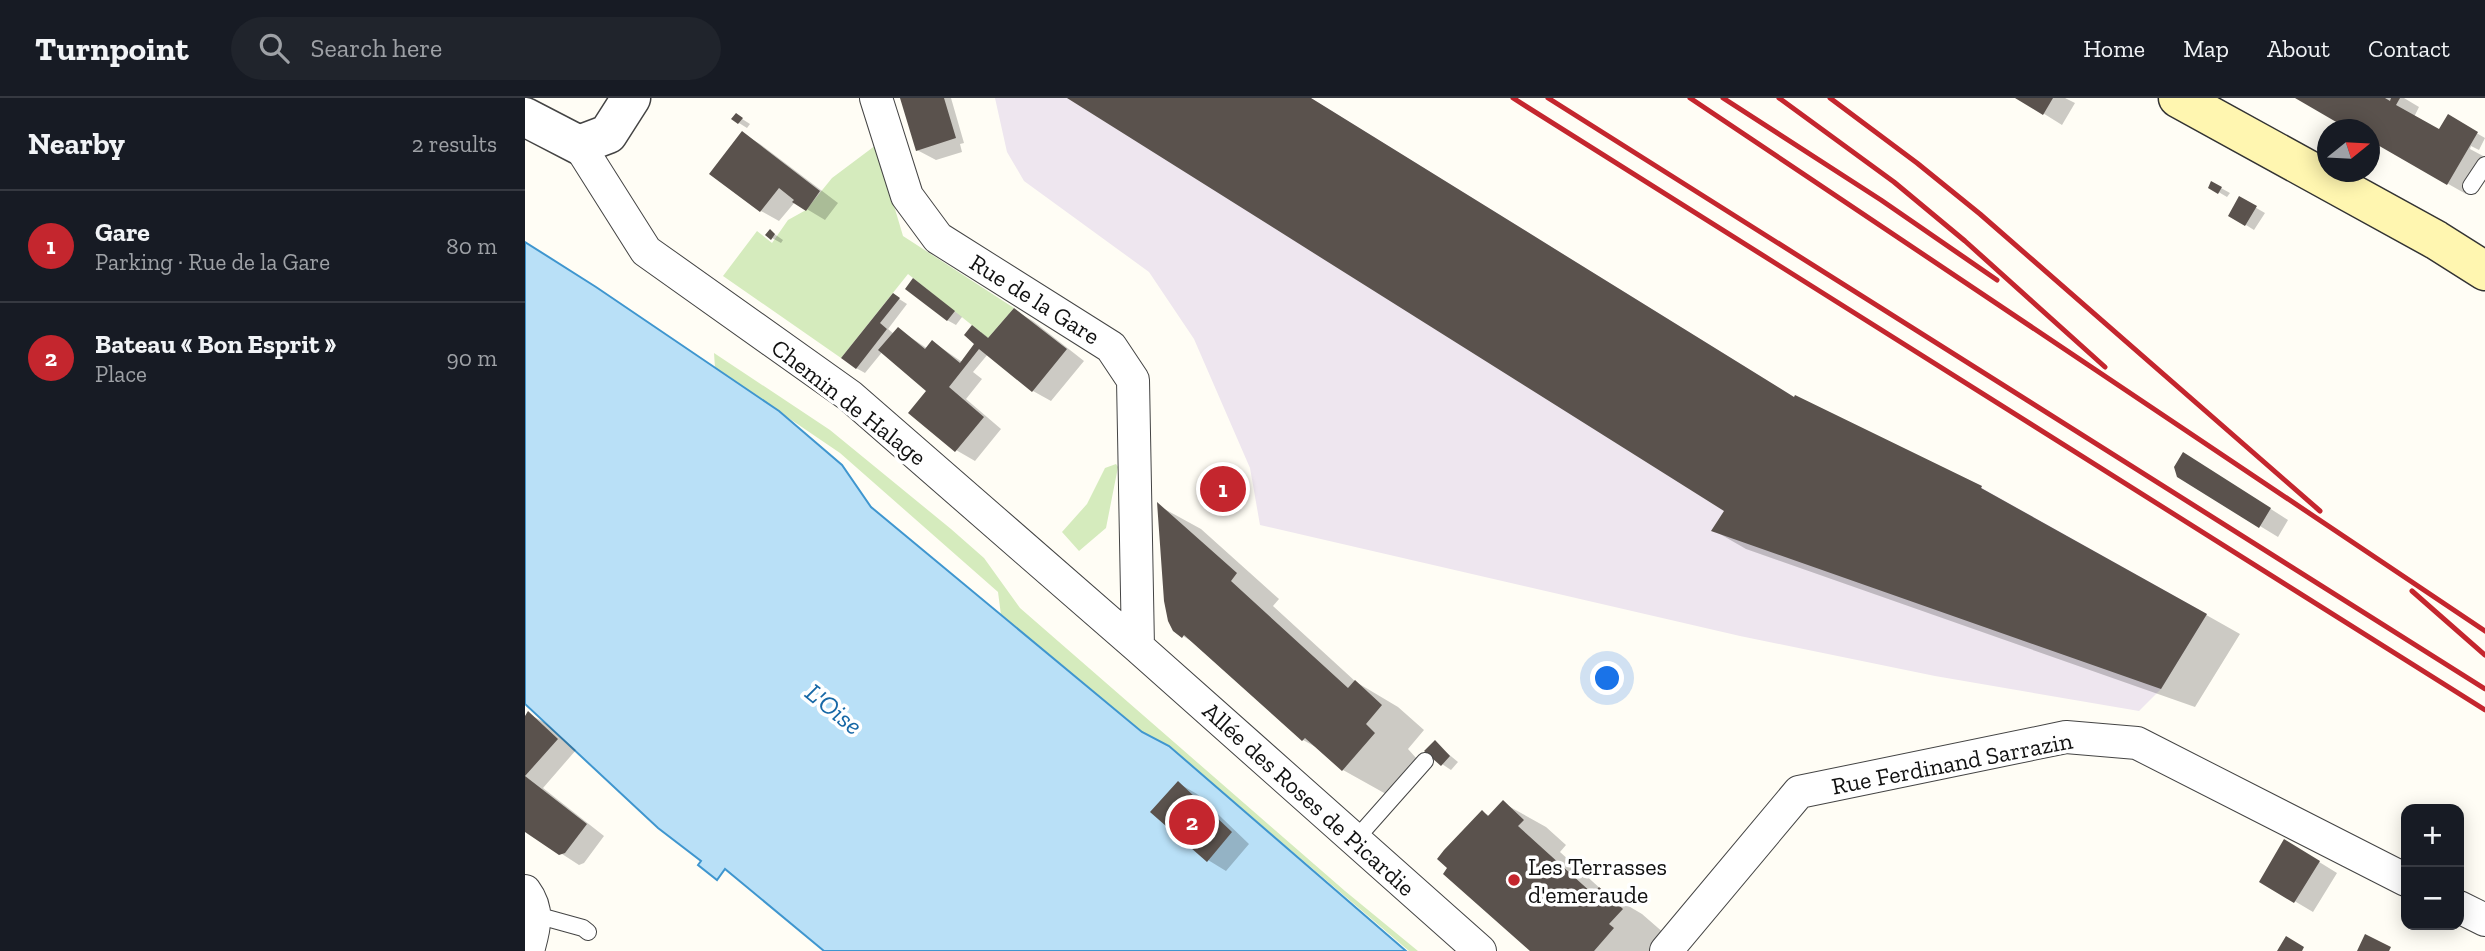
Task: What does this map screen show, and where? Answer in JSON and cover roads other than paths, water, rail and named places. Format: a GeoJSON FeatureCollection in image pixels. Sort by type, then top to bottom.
{"type":"FeatureCollection","features":[{"type":"Feature","properties":{"kind":"main road"},"geometry":{"type":"LineString","coordinates":[[2178,98],[2436,240],[2485,271]]}},
{"type":"Feature","properties":{"kind":"street"},"geometry":{"type":"LineString","coordinates":[[525,117],[579,145],[608,134],[631,98]]}},
{"type":"Feature","properties":{"kind":"street","name":"Rue de la Gare"},"geometry":{"type":"LineString","coordinates":[[876,98],[907,196],[938,238],[1111,347],[1133,380],[1139,647]]}},
{"type":"Feature","properties":{"kind":"street","name":"Chemin de Halage"},"geometry":{"type":"LineString","coordinates":[[579,145],[646,251],[850,397],[1139,647]]}},
{"type":"Feature","properties":{"kind":"street","name":"Allée des Roses de Picardie"},"geometry":{"type":"LineString","coordinates":[[1139,647],[1480,951]]}},
{"type":"Feature","properties":{"kind":"street","name":"Rue Ferdinand Sarrazin"},"geometry":{"type":"LineString","coordinates":[[1666,951],[1799,792],[2066,737],[2137,743],[2401,877]]}},
{"type":"Feature","properties":{"kind":"street"},"geometry":{"type":"LineString","coordinates":[[2464,910],[2485,920]]}},
{"type":"Feature","properties":{"kind":"street"},"geometry":{"type":"LineString","coordinates":[[528,951],[529,912]]}},
{"type":"Feature","properties":{"kind":"lane"},"geometry":{"type":"LineString","coordinates":[[2471,186],[2485,164]]}},
{"type":"Feature","properties":{"kind":"lane"},"geometry":{"type":"LineString","coordinates":[[1355,840],[1425,761]]}},
{"type":"Feature","properties":{"kind":"lane"},"geometry":{"type":"LineString","coordinates":[[529,912],[583,928],[588,932]]}},
{"type":"Feature","properties":{"kind":"water","name":"L'Oise"},"geometry":{"type":"Polygon","coordinates":[[[525,242],[779,411],[842,465],[871,507],[1142,732],[1169,746],[1406,951],[824,951],[725,869],[717,880],[698,865],[701,861],[658,828],[525,704],[525,242]]]}},
{"type":"Feature","properties":{"kind":"railway"},"geometry":{"type":"LineString","coordinates":[[1513,98],[2485,710]]}},
{"type":"Feature","properties":{"kind":"railway"},"geometry":{"type":"LineString","coordinates":[[1548,98],[2485,689]]}},
{"type":"Feature","properties":{"kind":"railway"},"geometry":{"type":"LineString","coordinates":[[1690,98],[2485,631]]}},
{"type":"Feature","properties":{"kind":"railway"},"geometry":{"type":"LineString","coordinates":[[1723,98],[1881,200],[1997,280]]}},
{"type":"Feature","properties":{"kind":"railway"},"geometry":{"type":"LineString","coordinates":[[1779,98],[1894,182],[1965,241],[2105,367]]}},
{"type":"Feature","properties":{"kind":"railway"},"geometry":{"type":"LineString","coordinates":[[1830,98],[1980,214],[2320,511]]}},
{"type":"Feature","properties":{"kind":"railway"},"geometry":{"type":"LineString","coordinates":[[2412,591],[2485,655]]}},
{"type":"Feature","properties":{"kind":"place","name":"Gare"},"geometry":{"type":"Point","coordinates":[1223,489]}},
{"type":"Feature","properties":{"kind":"place","name":"Bateau « Bon Esprit »"},"geometry":{"type":"Point","coordinates":[1192,822]}},
{"type":"Feature","properties":{"kind":"place","name":"Les Terrasses d'emeraude"},"geometry":{"type":"Point","coordinates":[1514,880]}}]}
